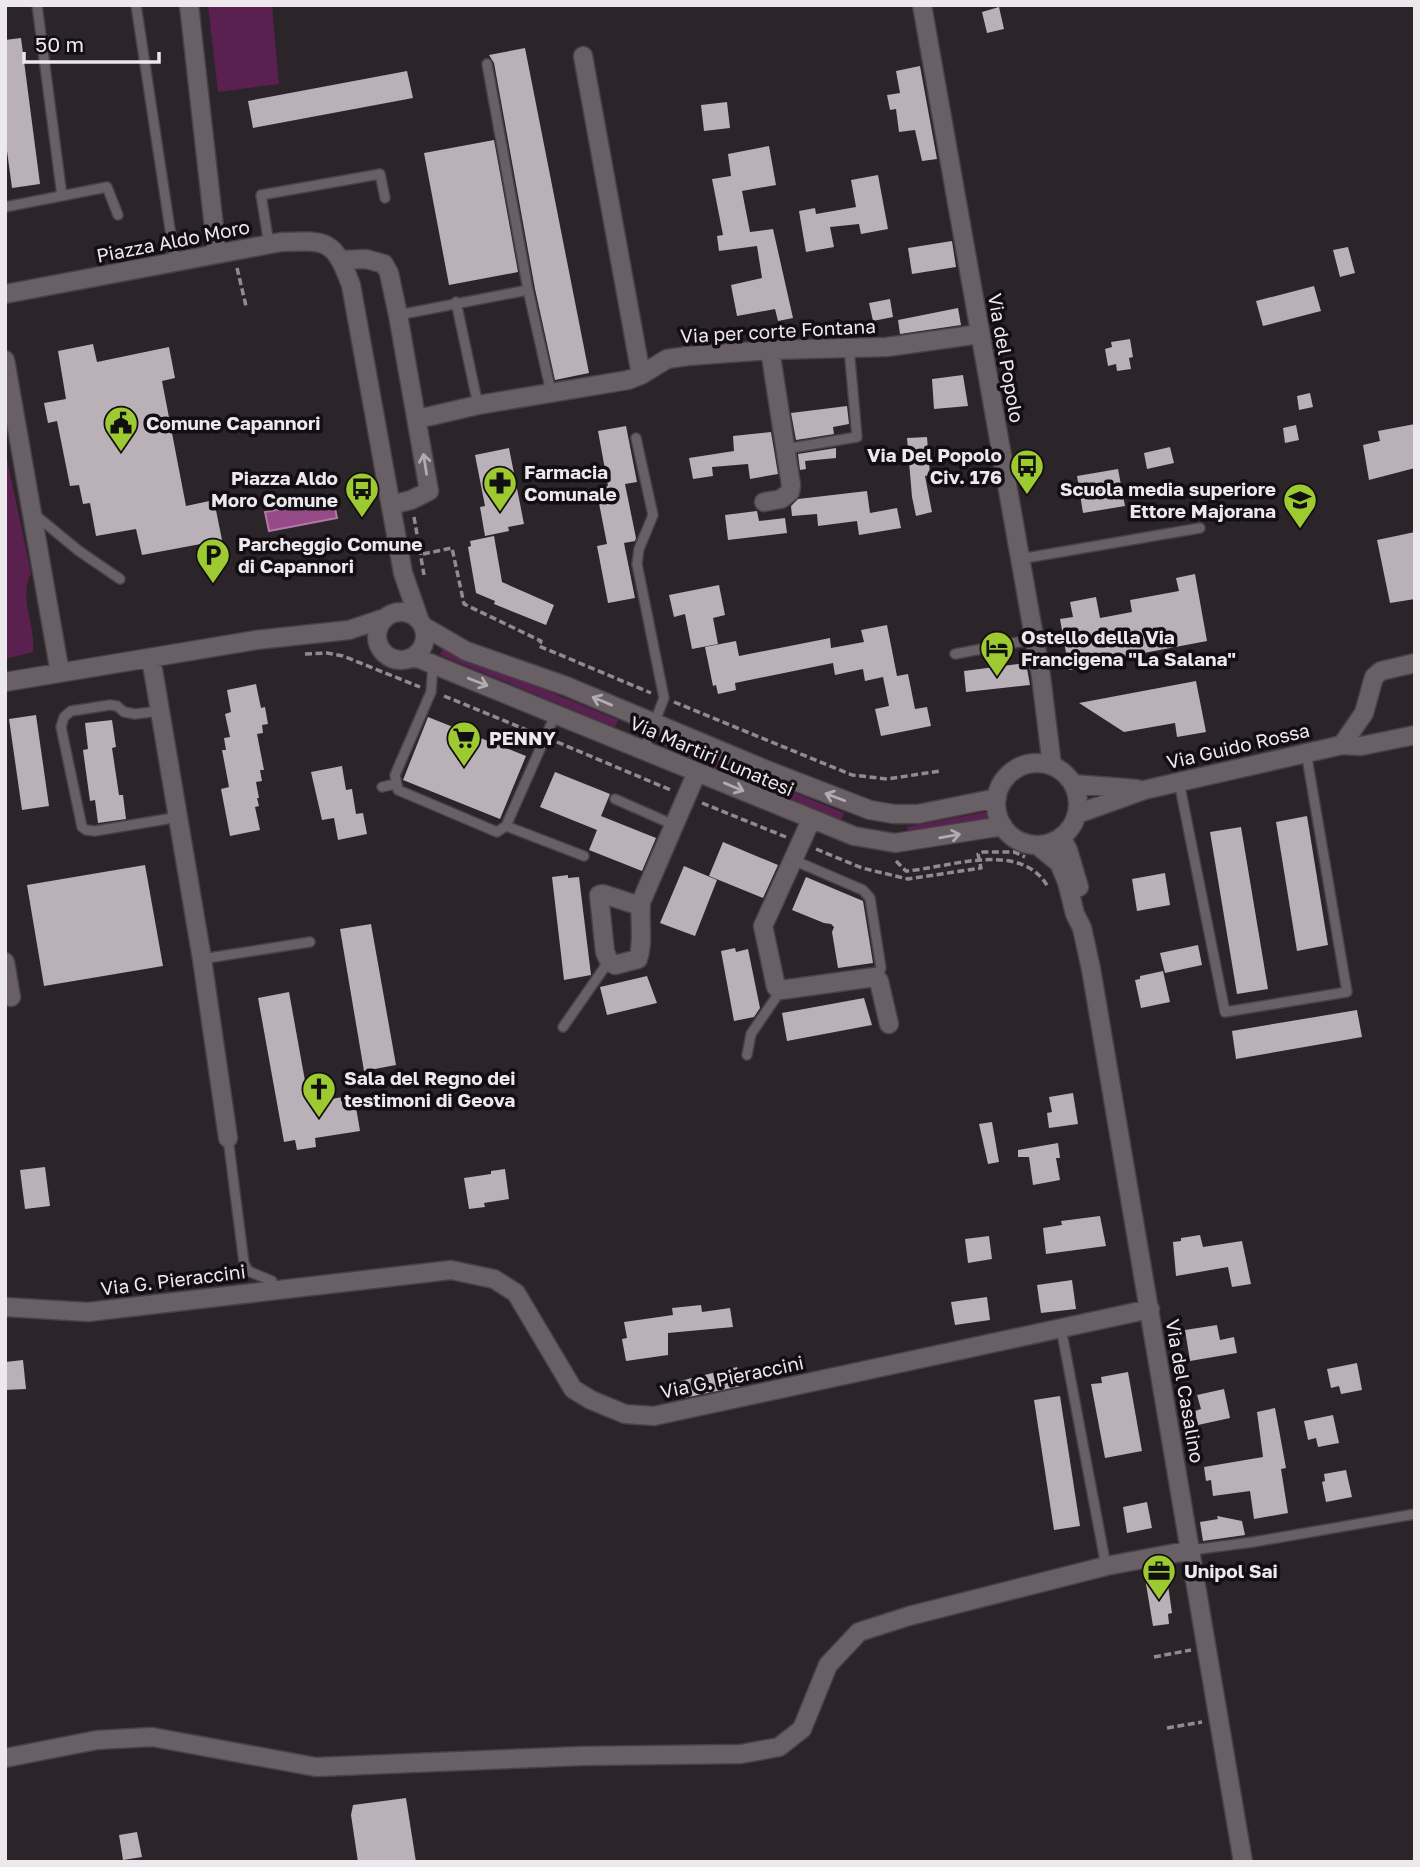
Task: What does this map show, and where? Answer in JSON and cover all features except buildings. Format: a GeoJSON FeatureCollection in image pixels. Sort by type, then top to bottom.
{"type":"FeatureCollection","features":[{"type":"Feature","properties":{"kind":"street"},"geometry":{"type":"LineString","coordinates":[[188,5],[217,254]]}},
{"type":"Feature","properties":{"kind":"street","name":"Via del Popolo"},"geometry":{"type":"LineString","coordinates":[[922,5],[1035,639],[1052,766]]}},
{"type":"Feature","properties":{"kind":"street"},"geometry":{"type":"LineString","coordinates":[[583,56],[641,375]]}},
{"type":"Feature","properties":{"kind":"street","name":"Piazza Aldo Moro"},"geometry":{"type":"LineString","coordinates":[[5,294],[268,244],[316,241],[332,247],[342,260]]}},
{"type":"Feature","properties":{"kind":"street"},"geometry":{"type":"LineString","coordinates":[[391,505],[411,500],[429,491],[398,315],[389,273],[384,264],[366,259],[342,260],[351,285],[403,573],[421,623],[425,643],[415,657]]}},
{"type":"Feature","properties":{"kind":"street","name":"Via per corte Fontana"},"geometry":{"type":"LineString","coordinates":[[418,419],[478,405],[628,380],[667,359],[771,350],[887,347],[980,334]]}},
{"type":"Feature","properties":{"kind":"street"},"geometry":{"type":"LineString","coordinates":[[764,502],[780,499],[790,492],[791,485],[771,350]]}},
{"type":"Feature","properties":{"kind":"street"},"geometry":{"type":"LineString","coordinates":[[5,360],[60,673]]}},
{"type":"Feature","properties":{"kind":"street"},"geometry":{"type":"LineString","coordinates":[[379,649],[376,633],[401,589],[403,573]]}},
{"type":"Feature","properties":{"kind":"street","name":"Via Martiri Lunatesi"},"geometry":{"type":"LineString","coordinates":[[5,682],[256,640],[363,627],[404,612],[466,651],[566,686],[775,774],[870,810],[918,814],[997,798]]}},
{"type":"Feature","properties":{"kind":"street","name":"Via Martiri Lunatesi"},"geometry":{"type":"LineString","coordinates":[[328,632],[347,634],[379,649],[391,659],[399,661],[415,657],[811,820],[861,838],[895,844],[1003,826]]}},
{"type":"Feature","properties":{"kind":"street"},"geometry":{"type":"LineString","coordinates":[[151,658],[202,959],[228,1138]]}},
{"type":"Feature","properties":{"kind":"street"},"geometry":{"type":"LineString","coordinates":[[1342,744],[1364,713],[1374,677],[1381,671],[1415,663]]}},
{"type":"Feature","properties":{"kind":"street","name":"Via del Popolo"},"geometry":{"type":"LineString","coordinates":[[1021,766],[1036,751],[1047,718]]}},
{"type":"Feature","properties":{"kind":"street","name":"Via Guido Rossa"},"geometry":{"type":"LineString","coordinates":[[1077,814],[1144,790],[1306,752],[1342,744],[1361,746],[1415,736]]}},
{"type":"Feature","properties":{"kind":"street"},"geometry":{"type":"LineString","coordinates":[[1021,766],[1052,766],[1073,784],[1077,794],[1077,814],[1068,831],[1061,837],[1031,851],[1003,826],[999,818],[997,798],[1005,779],[1021,766]]}},
{"type":"Feature","properties":{"kind":"street"},"geometry":{"type":"LineString","coordinates":[[640,906],[599,895],[605,952],[609,961],[615,965],[638,959],[643,946],[640,906],[698,772]]}},
{"type":"Feature","properties":{"kind":"street","name":"Via Guido Rossa"},"geometry":{"type":"LineString","coordinates":[[1073,784],[1144,790]]}},
{"type":"Feature","properties":{"kind":"street"},"geometry":{"type":"LineString","coordinates":[[861,838],[870,810]]}},
{"type":"Feature","properties":{"kind":"street"},"geometry":{"type":"LineString","coordinates":[[811,820],[763,926],[776,987],[781,990],[874,977],[877,979],[889,1024]]}},
{"type":"Feature","properties":{"kind":"street","name":"Via del Casalino"},"geometry":{"type":"LineString","coordinates":[[1061,837],[1068,850],[1080,891],[1084,911],[1082,928]]}},
{"type":"Feature","properties":{"kind":"street","name":"Via del Casalino"},"geometry":{"type":"LineString","coordinates":[[1031,851],[1059,863],[1082,928],[1192,1550],[1243,1862]]}},
{"type":"Feature","properties":{"kind":"street"},"geometry":{"type":"LineString","coordinates":[[5,962],[11,998]]}},
{"type":"Feature","properties":{"kind":"street","name":"Via G. Pieraccini"},"geometry":{"type":"LineString","coordinates":[[5,1307],[88,1312],[451,1269],[494,1279],[516,1293],[573,1389],[591,1400],[625,1414],[654,1416],[1150,1308]]}},
{"type":"Feature","properties":{"kind":"street"},"geometry":{"type":"LineString","coordinates":[[5,1758],[97,1740],[152,1737],[316,1767],[582,1756],[741,1754],[779,1747],[802,1729],[828,1665],[859,1632],[909,1616],[1106,1566],[1192,1550]]}},
{"type":"Feature","properties":{"kind":"lane"},"geometry":{"type":"LineString","coordinates":[[37,5],[62,196]]}},
{"type":"Feature","properties":{"kind":"lane"},"geometry":{"type":"LineString","coordinates":[[136,5],[175,262]]}},
{"type":"Feature","properties":{"kind":"lane"},"geometry":{"type":"LineString","coordinates":[[487,64],[528,290],[551,392]]}},
{"type":"Feature","properties":{"kind":"lane"},"geometry":{"type":"LineString","coordinates":[[268,244],[261,195],[380,174],[385,198]]}},
{"type":"Feature","properties":{"kind":"lane"},"geometry":{"type":"LineString","coordinates":[[5,207],[107,187],[118,215]]}},
{"type":"Feature","properties":{"kind":"lane"},"geometry":{"type":"LineString","coordinates":[[398,315],[528,290]]}},
{"type":"Feature","properties":{"kind":"lane"},"geometry":{"type":"LineString","coordinates":[[456,302],[478,405]]}},
{"type":"Feature","properties":{"kind":"lane"},"geometry":{"type":"LineString","coordinates":[[785,449],[857,437],[849,348]]}},
{"type":"Feature","properties":{"kind":"lane"},"geometry":{"type":"LineString","coordinates":[[636,438],[653,515],[639,549],[637,564],[664,698],[644,750]]}},
{"type":"Feature","properties":{"kind":"lane"},"geometry":{"type":"LineString","coordinates":[[33,513],[79,551],[120,579]]}},
{"type":"Feature","properties":{"kind":"lane"},"geometry":{"type":"LineString","coordinates":[[1020,559],[1200,528]]}},
{"type":"Feature","properties":{"kind":"lane"},"geometry":{"type":"LineString","coordinates":[[955,654],[1035,639]]}},
{"type":"Feature","properties":{"kind":"lane"},"geometry":{"type":"LineString","coordinates":[[433,664],[431,692],[395,775],[395,784],[398,790],[497,832],[506,826],[556,713]]}},
{"type":"Feature","properties":{"kind":"lane"},"geometry":{"type":"LineString","coordinates":[[161,711],[135,714],[110,705],[71,710],[64,717],[61,727],[82,827],[95,831],[179,817]]}},
{"type":"Feature","properties":{"kind":"lane"},"geometry":{"type":"LineString","coordinates":[[1179,782],[1225,1012],[1347,992],[1306,752]]}},
{"type":"Feature","properties":{"kind":"lane"},"geometry":{"type":"LineString","coordinates":[[382,787],[395,784]]}},
{"type":"Feature","properties":{"kind":"lane"},"geometry":{"type":"LineString","coordinates":[[615,799],[674,825]]}},
{"type":"Feature","properties":{"kind":"lane"},"geometry":{"type":"LineString","coordinates":[[506,826],[584,856]]}},
{"type":"Feature","properties":{"kind":"lane"},"geometry":{"type":"LineString","coordinates":[[793,860],[863,890],[870,898],[880,968],[877,979]]}},
{"type":"Feature","properties":{"kind":"lane"},"geometry":{"type":"LineString","coordinates":[[202,959],[310,942]]}},
{"type":"Feature","properties":{"kind":"lane"},"geometry":{"type":"LineString","coordinates":[[563,1027],[609,961]]}},
{"type":"Feature","properties":{"kind":"lane"},"geometry":{"type":"LineString","coordinates":[[747,1055],[751,1034],[781,990]]}},
{"type":"Feature","properties":{"kind":"lane"},"geometry":{"type":"LineString","coordinates":[[228,1138],[244,1264],[248,1271],[272,1281],[274,1289]]}},
{"type":"Feature","properties":{"kind":"lane"},"geometry":{"type":"LineString","coordinates":[[1061,1328],[1106,1566]]}},
{"type":"Feature","properties":{"kind":"lane"},"geometry":{"type":"LineString","coordinates":[[1192,1550],[1415,1514]]}},
{"type":"Feature","properties":{"kind":"path"},"geometry":{"type":"LineString","coordinates":[[423,554],[452,548]]}},
{"type":"Feature","properties":{"kind":"path"},"geometry":{"type":"LineString","coordinates":[[301,654],[327,653],[343,656],[862,868],[908,879],[981,868],[978,854],[982,852],[1031,851]]}},
{"type":"Feature","properties":{"kind":"path"},"geometry":{"type":"LineString","coordinates":[[1154,1657],[1191,1650]]}},
{"type":"Feature","properties":{"kind":"path"},"geometry":{"type":"LineString","coordinates":[[1167,1728],[1202,1722]]}},
{"type":"Feature","properties":{"kind":"shaded area"},"geometry":{"type":"Polygon","coordinates":[[[208,5],[272,5],[279,84],[218,92],[208,5]]]}},
{"type":"Feature","properties":{"kind":"shaded area"},"geometry":{"type":"Polygon","coordinates":[[[5,450],[31,573],[26,592],[33,652],[5,659],[5,450]]]}},
{"type":"Feature","properties":{"kind":"shaded area"},"geometry":{"type":"Polygon","coordinates":[[[333,499],[337,518],[269,531],[265,512],[333,499]]]}},
{"type":"Feature","properties":{"kind":"shaded area"},"geometry":{"type":"Polygon","coordinates":[[[443,648],[618,720],[615,727],[440,655],[443,648]]]}},
{"type":"Feature","properties":{"kind":"shaded area"},"geometry":{"type":"Polygon","coordinates":[[[664,739],[844,813],[841,820],[661,745],[664,739]]]}},
{"type":"Feature","properties":{"kind":"shaded area"},"geometry":{"type":"Polygon","coordinates":[[[991,811],[992,818],[908,833],[907,827],[991,811]]]}},
{"type":"Feature","properties":{"kind":"place","name":"Comune Capannori"},"geometry":{"type":"Point","coordinates":[121,453]}},
{"type":"Feature","properties":{"kind":"place","name":"Via Del Popolo Civ. 176"},"geometry":{"type":"Point","coordinates":[1027,496]}},
{"type":"Feature","properties":{"kind":"place","name":"Farmacia Comunale"},"geometry":{"type":"Point","coordinates":[500,513]}},
{"type":"Feature","properties":{"kind":"place","name":"Piazza Aldo Moro Comune"},"geometry":{"type":"Point","coordinates":[362,519]}},
{"type":"Feature","properties":{"kind":"place","name":"Scuola media superiore Ettore Majorana"},"geometry":{"type":"Point","coordinates":[1300,530]}},
{"type":"Feature","properties":{"kind":"place","name":"Parcheggio Comune di Capannori"},"geometry":{"type":"Point","coordinates":[213,585]}},
{"type":"Feature","properties":{"kind":"place","name":"Ostello della Via Francigena \"La Salana\""},"geometry":{"type":"Point","coordinates":[997,678]}},
{"type":"Feature","properties":{"kind":"place","name":"PENNY"},"geometry":{"type":"Point","coordinates":[464,768]}},
{"type":"Feature","properties":{"kind":"place","name":"Sala del Regno dei testimoni di Geova"},"geometry":{"type":"Point","coordinates":[319,1119]}},
{"type":"Feature","properties":{"kind":"place","name":"Unipol Sai"},"geometry":{"type":"Point","coordinates":[1159,1601]}}]}
